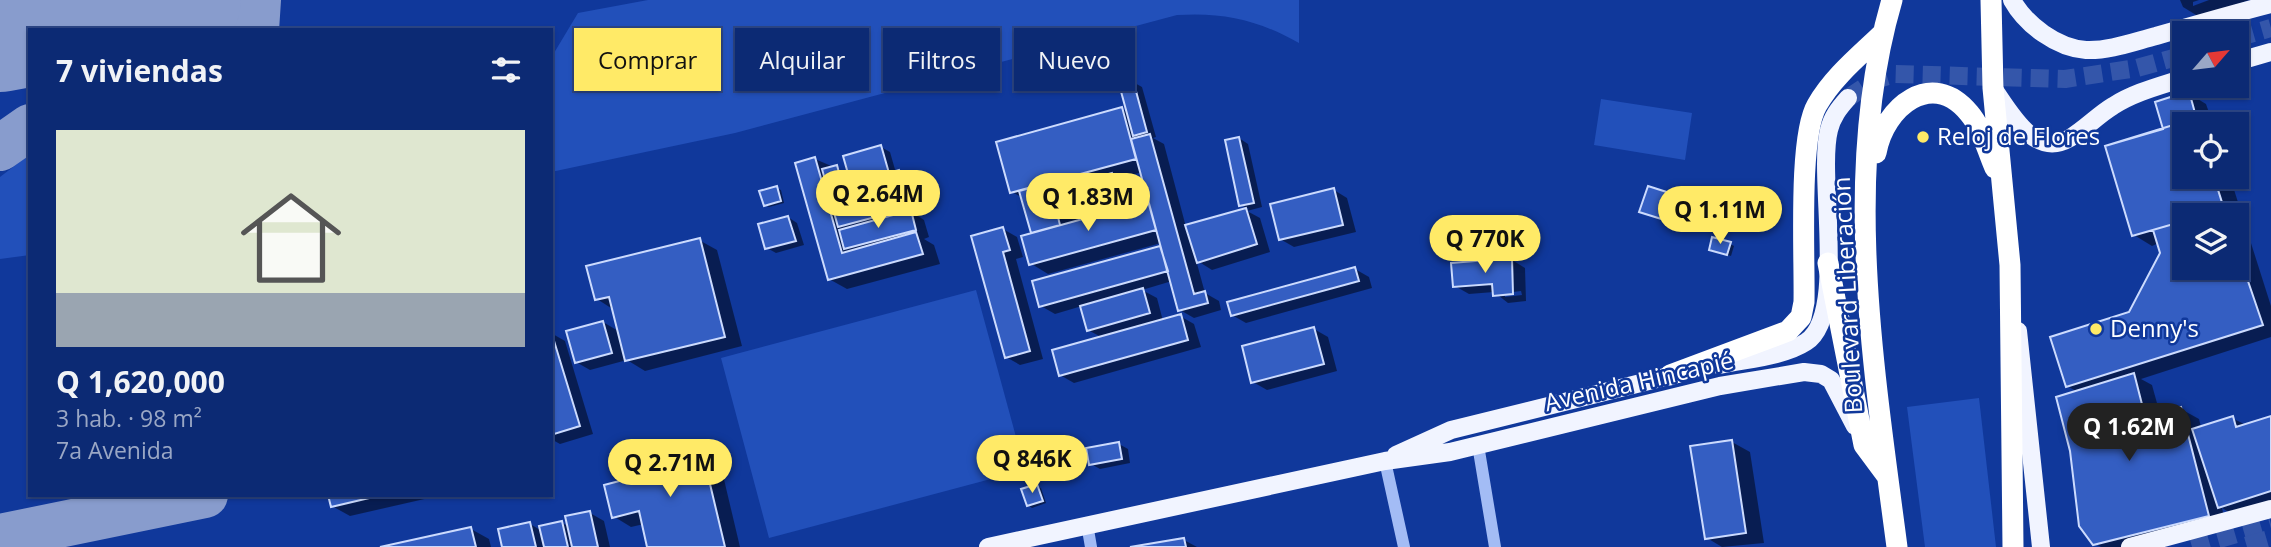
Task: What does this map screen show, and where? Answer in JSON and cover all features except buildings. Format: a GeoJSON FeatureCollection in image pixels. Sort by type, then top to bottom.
{"type":"FeatureCollection","features":[{"type":"Feature","properties":{"kind":"highway","name":"Boulevard Liberación"},"geometry":{"type":"LineString","coordinates":[[1892,0],[1882,34],[1869,125],[1866,213],[1877,378],[1897,547]]}},
{"type":"Feature","properties":{"kind":"highway"},"geometry":{"type":"LineString","coordinates":[[1991,0],[1993,88],[2010,265],[2014,547]]}},
{"type":"Feature","properties":{"kind":"highway"},"geometry":{"type":"LineString","coordinates":[[1670,375],[1783,333],[1801,317],[1804,302],[1807,138],[1811,117],[1840,74],[1882,34]]}},
{"type":"Feature","properties":{"kind":"highway"},"geometry":{"type":"LineString","coordinates":[[1866,213],[1876,149],[1883,128],[1893,111],[1914,97],[1948,99],[1968,112],[2003,186]]}},
{"type":"Feature","properties":{"kind":"highway"},"geometry":{"type":"LineString","coordinates":[[1828,263],[1864,444],[1888,477]]}},
{"type":"Feature","properties":{"kind":"main road"},"geometry":{"type":"LineString","coordinates":[[2012,0],[2025,18],[2047,36],[2068,46],[2085,50],[2122,45],[2271,4]]}},
{"type":"Feature","properties":{"kind":"main road"},"geometry":{"type":"LineString","coordinates":[[2249,58],[2271,52]]}},
{"type":"Feature","properties":{"kind":"main road"},"geometry":{"type":"LineString","coordinates":[[1993,88],[2023,128],[2038,140],[2051,144],[2067,140],[2123,100],[2172,82]]}},
{"type":"Feature","properties":{"kind":"main road","name":"Avenida Hincapié"},"geometry":{"type":"LineString","coordinates":[[1385,461],[1451,430],[1670,375],[1793,349],[1806,343],[1818,329],[1824,315],[1828,263],[1828,137],[1835,114],[1848,98]]}},
{"type":"Feature","properties":{"kind":"main road"},"geometry":{"type":"LineString","coordinates":[[2010,265],[2041,547]]}},
{"type":"Feature","properties":{"kind":"main road","name":"Avenida Hincapié"},"geometry":{"type":"LineString","coordinates":[[988,547],[1385,461],[1479,445],[1720,386],[1811,372],[1826,376],[1835,385],[1864,444]]}},
{"type":"Feature","properties":{"kind":"main road"},"geometry":{"type":"LineString","coordinates":[[2130,547],[2271,509]]}},
{"type":"Feature","properties":{"kind":"street"},"geometry":{"type":"LineString","coordinates":[[1479,445],[1495,547]]}},
{"type":"Feature","properties":{"kind":"street"},"geometry":{"type":"LineString","coordinates":[[1385,461],[1404,547]]}},
{"type":"Feature","properties":{"kind":"street"},"geometry":{"type":"LineString","coordinates":[[1087,524],[1091,547]]}},
{"type":"Feature","properties":{"kind":"shaded area"},"geometry":{"type":"Polygon","coordinates":[[[648,0],[1299,0],[1299,43],[1240,19],[1177,15],[1128,28],[1014,28],[1014,59],[1000,62],[1000,28],[883,28],[883,91],[892,91],[735,133],[553,172],[553,55],[578,13],[648,0]]]}},
{"type":"Feature","properties":{"kind":"shaded area"},"geometry":{"type":"Polygon","coordinates":[[[1601,99],[1692,113],[1685,160],[1594,145],[1601,99]]]}},
{"type":"Feature","properties":{"kind":"shaded area"},"geometry":{"type":"Polygon","coordinates":[[[28,156],[28,255],[0,259],[0,177],[28,156]]]}},
{"type":"Feature","properties":{"kind":"shaded area"},"geometry":{"type":"Polygon","coordinates":[[[976,290],[1025,470],[769,538],[721,358],[976,290]]]}},
{"type":"Feature","properties":{"kind":"shaded area"},"geometry":{"type":"Polygon","coordinates":[[[1979,398],[1996,547],[1925,547],[1907,407],[1979,398]]]}},
{"type":"Feature","properties":{"kind":"taxiway"},"geometry":{"type":"LineString","coordinates":[[174,28],[215,0]]}},
{"type":"Feature","properties":{"kind":"taxiway"},"geometry":{"type":"LineString","coordinates":[[256,28],[258,0]]}},
{"type":"Feature","properties":{"kind":"taxiway"},"geometry":{"type":"LineString","coordinates":[[0,148],[28,128]]}},
{"type":"Feature","properties":{"kind":"taxiway"},"geometry":{"type":"LineString","coordinates":[[0,537],[195,497]]}},
{"type":"Feature","properties":{"kind":"runway"},"geometry":{"type":"LineString","coordinates":[[32,28],[183,0]]}},
{"type":"Feature","properties":{"kind":"runway"},"geometry":{"type":"LineString","coordinates":[[0,34],[28,29]]}},
{"type":"Feature","properties":{"kind":"tunnel"},"geometry":{"type":"LineString","coordinates":[[2249,34],[2271,28]]}},
{"type":"Feature","properties":{"kind":"tunnel"},"geometry":{"type":"LineString","coordinates":[[1848,98],[1875,80],[1895,74],[2065,79],[2137,68],[2172,58]]}},
{"type":"Feature","properties":{"kind":"tunnel"},"geometry":{"type":"LineString","coordinates":[[2192,547],[2271,524]]}},
{"type":"Feature","properties":{"kind":"tunnel"},"geometry":{"type":"LineString","coordinates":[[2247,547],[2271,540]]}},
{"type":"Feature","properties":{"kind":"place","name":"Reloj de Flores"},"geometry":{"type":"Point","coordinates":[1923,137]}},
{"type":"Feature","properties":{"kind":"place","name":"Denny's"},"geometry":{"type":"Point","coordinates":[2096,329]}}]}
